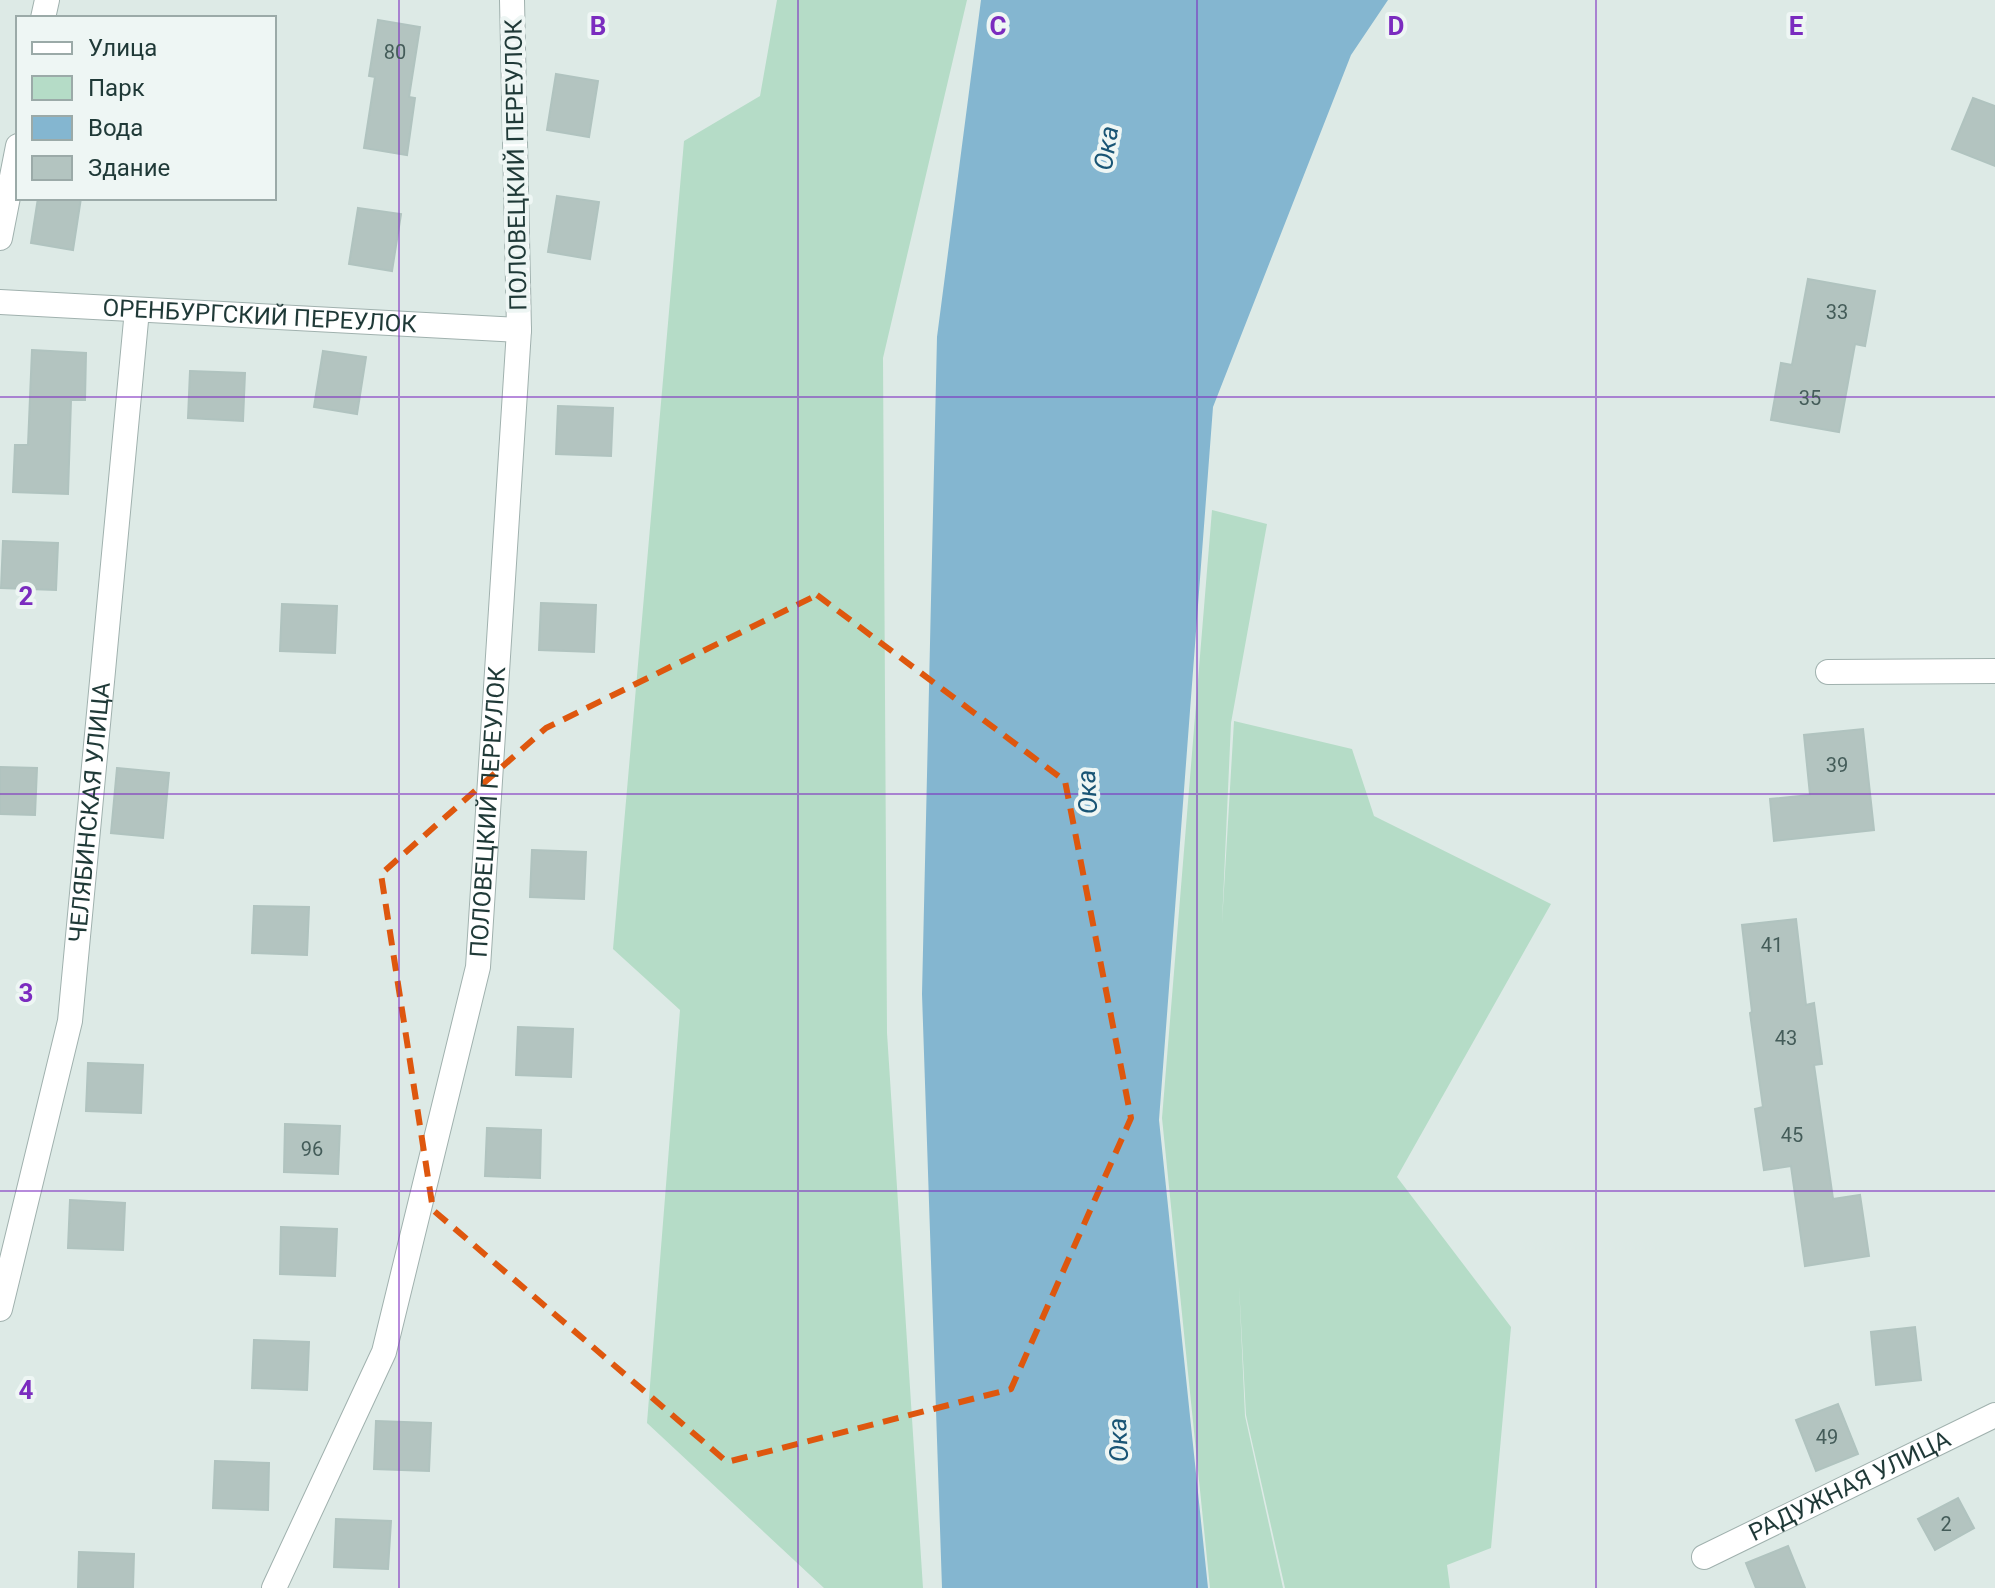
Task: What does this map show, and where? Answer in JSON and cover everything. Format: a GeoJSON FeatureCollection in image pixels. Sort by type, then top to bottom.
{"type":"FeatureCollection","features":[{"type":"Feature","properties":{"kind":"street","name":"ПОЛОВЕЦКИЙ ПЕРЕУЛОК"},"geometry":{"type":"LineString","coordinates":[[274,1588],[384,1352],[478,967],[519,330],[512,0]]}},
{"type":"Feature","properties":{"kind":"street"},"geometry":{"type":"LineString","coordinates":[[0,238],[16,156]]}},
{"type":"Feature","properties":{"kind":"street","name":"ОРЕНБУРГСКИЙ ПЕРЕУЛОК"},"geometry":{"type":"LineString","coordinates":[[0,302],[519,330]]}},
{"type":"Feature","properties":{"kind":"street","name":"ЧЕЛЯБИНСКАЯ УЛИЦА"},"geometry":{"type":"LineString","coordinates":[[0,1309],[70,1021],[137,310]]}},
{"type":"Feature","properties":{"kind":"street"},"geometry":{"type":"LineString","coordinates":[[1828,672],[1995,671]]}},
{"type":"Feature","properties":{"kind":"street","name":"РАДУЖНАЯ УЛИЦА"},"geometry":{"type":"LineString","coordinates":[[1704,1557],[1995,1415]]}},
{"type":"Feature","properties":{"kind":"highlighted area"},"geometry":{"type":"Polygon","coordinates":[[[817,595],[1065,781],[1131,1118],[1011,1389],[727,1462],[433,1210],[381,874],[546,728],[817,595]]]}},
{"type":"Feature","properties":{"kind":"green space"},"geometry":{"type":"Polygon","coordinates":[[[777,0],[967,0],[883,358],[887,1033],[923,1588],[824,1588],[647,1423],[680,1010],[613,949],[684,141],[760,96],[777,0]]]}},
{"type":"Feature","properties":{"kind":"green space"},"geometry":{"type":"Polygon","coordinates":[[[1212,510],[1267,524],[1231,723],[1222,923],[1234,721],[1352,749],[1374,816],[1551,904],[1397,1177],[1511,1327],[1491,1548],[1447,1565],[1450,1588],[1285,1588],[1246,1415],[1239,1285],[1245,1416],[1283,1588],[1210,1588],[1162,1118],[1212,510]]]}},
{"type":"Feature","properties":{"kind":"water","name":"Ока"},"geometry":{"type":"Polygon","coordinates":[[[981,0],[1388,0],[1351,55],[1213,407],[1159,1120],[1208,1588],[942,1588],[922,994],[937,337],[981,0]]]}},
{"type":"Feature","properties":{"kind":"building"},"geometry":{"type":"Polygon","coordinates":[[[378,20],[420,27],[409,97],[415,98],[407,155],[364,148],[375,77],[369,76],[378,20]]]}},
{"type":"Feature","properties":{"kind":"building"},"geometry":{"type":"Polygon","coordinates":[[[556,74],[598,81],[589,137],[547,130],[556,74]]]}},
{"type":"Feature","properties":{"kind":"building"},"geometry":{"type":"Polygon","coordinates":[[[1973,98],[1995,106],[1995,166],[1952,149],[1973,98]]]}},
{"type":"Feature","properties":{"kind":"building"},"geometry":{"type":"Polygon","coordinates":[[[557,196],[599,202],[590,259],[548,252],[557,196]]]}},
{"type":"Feature","properties":{"kind":"building"},"geometry":{"type":"Polygon","coordinates":[[[38,200],[81,200],[73,250],[31,243],[38,200]]]}},
{"type":"Feature","properties":{"kind":"building"},"geometry":{"type":"Polygon","coordinates":[[[358,208],[401,214],[392,271],[349,264],[358,208]]]}},
{"type":"Feature","properties":{"kind":"building"},"geometry":{"type":"Polygon","coordinates":[[[1808,279],[1875,291],[1865,346],[1855,344],[1839,432],[1771,420],[1781,363],[1792,365],[1808,279]]]}},
{"type":"Feature","properties":{"kind":"building"},"geometry":{"type":"Polygon","coordinates":[[[32,350],[86,353],[85,400],[71,400],[68,494],[13,492],[15,445],[28,445],[32,350]]]}},
{"type":"Feature","properties":{"kind":"building"},"geometry":{"type":"Polygon","coordinates":[[[323,351],[366,357],[357,414],[314,407],[323,351]]]}},
{"type":"Feature","properties":{"kind":"building"},"geometry":{"type":"Polygon","coordinates":[[[190,371],[245,373],[243,421],[188,418],[190,371]]]}},
{"type":"Feature","properties":{"kind":"building"},"geometry":{"type":"Polygon","coordinates":[[[558,406],[613,408],[611,456],[556,454],[558,406]]]}},
{"type":"Feature","properties":{"kind":"building"},"geometry":{"type":"Polygon","coordinates":[[[3,541],[58,543],[56,590],[1,588],[3,541]]]}},
{"type":"Feature","properties":{"kind":"building"},"geometry":{"type":"Polygon","coordinates":[[[541,603],[596,605],[594,652],[539,650],[541,603]]]}},
{"type":"Feature","properties":{"kind":"building"},"geometry":{"type":"Polygon","coordinates":[[[282,604],[337,606],[335,653],[280,651],[282,604]]]}},
{"type":"Feature","properties":{"kind":"building"},"geometry":{"type":"Polygon","coordinates":[[[1863,729],[1874,830],[1774,841],[1770,799],[1810,795],[1804,735],[1863,729]]]}},
{"type":"Feature","properties":{"kind":"building"},"geometry":{"type":"Polygon","coordinates":[[[0,767],[37,768],[35,815],[0,814],[0,767]]]}},
{"type":"Feature","properties":{"kind":"building"},"geometry":{"type":"Polygon","coordinates":[[[117,768],[169,773],[163,838],[111,833],[117,768]]]}},
{"type":"Feature","properties":{"kind":"building"},"geometry":{"type":"Polygon","coordinates":[[[532,850],[586,852],[584,899],[530,897],[532,850]]]}},
{"type":"Feature","properties":{"kind":"building"},"geometry":{"type":"Polygon","coordinates":[[[254,906],[309,907],[307,955],[252,953],[254,906]]]}},
{"type":"Feature","properties":{"kind":"building"},"geometry":{"type":"Polygon","coordinates":[[[1796,919],[1806,1005],[1814,1003],[1822,1064],[1814,1065],[1833,1199],[1860,1195],[1869,1256],[1805,1266],[1791,1166],[1764,1170],[1755,1109],[1763,1107],[1742,925],[1796,919]]]}},
{"type":"Feature","properties":{"kind":"building"},"geometry":{"type":"Polygon","coordinates":[[[518,1027],[573,1029],[571,1077],[516,1075],[518,1027]]]}},
{"type":"Feature","properties":{"kind":"building"},"geometry":{"type":"Polygon","coordinates":[[[88,1063],[143,1065],[141,1113],[86,1111],[88,1063]]]}},
{"type":"Feature","properties":{"kind":"building"},"geometry":{"type":"Polygon","coordinates":[[[285,1124],[340,1126],[338,1174],[284,1172],[285,1124]]]}},
{"type":"Feature","properties":{"kind":"building"},"geometry":{"type":"Polygon","coordinates":[[[487,1128],[541,1130],[540,1178],[485,1176],[487,1128]]]}},
{"type":"Feature","properties":{"kind":"building"},"geometry":{"type":"Polygon","coordinates":[[[70,1200],[125,1203],[123,1250],[68,1248],[70,1200]]]}},
{"type":"Feature","properties":{"kind":"building"},"geometry":{"type":"Polygon","coordinates":[[[281,1227],[337,1229],[335,1276],[280,1274],[281,1227]]]}},
{"type":"Feature","properties":{"kind":"building"},"geometry":{"type":"Polygon","coordinates":[[[1915,1327],[1921,1380],[1876,1385],[1871,1332],[1915,1327]]]}},
{"type":"Feature","properties":{"kind":"building"},"geometry":{"type":"Polygon","coordinates":[[[254,1340],[309,1342],[307,1390],[252,1388],[254,1340]]]}},
{"type":"Feature","properties":{"kind":"building"},"geometry":{"type":"Polygon","coordinates":[[[1838,1404],[1858,1454],[1816,1471],[1796,1420],[1838,1404]]]}},
{"type":"Feature","properties":{"kind":"building"},"geometry":{"type":"Polygon","coordinates":[[[376,1421],[431,1423],[429,1471],[374,1469],[376,1421]]]}},
{"type":"Feature","properties":{"kind":"building"},"geometry":{"type":"Polygon","coordinates":[[[215,1461],[269,1463],[268,1510],[213,1508],[215,1461]]]}},
{"type":"Feature","properties":{"kind":"building"},"geometry":{"type":"Polygon","coordinates":[[[1958,1498],[1974,1528],[1935,1550],[1918,1519],[1958,1498]]]}},
{"type":"Feature","properties":{"kind":"building"},"geometry":{"type":"Polygon","coordinates":[[[336,1519],[391,1521],[388,1569],[334,1567],[336,1519]]]}},
{"type":"Feature","properties":{"kind":"building"},"geometry":{"type":"Polygon","coordinates":[[[1788,1546],[1805,1588],[1756,1588],[1746,1563],[1788,1546]]]}},
{"type":"Feature","properties":{"kind":"building"},"geometry":{"type":"Polygon","coordinates":[[[79,1552],[134,1554],[133,1588],[78,1588],[79,1552]]]}}]}
